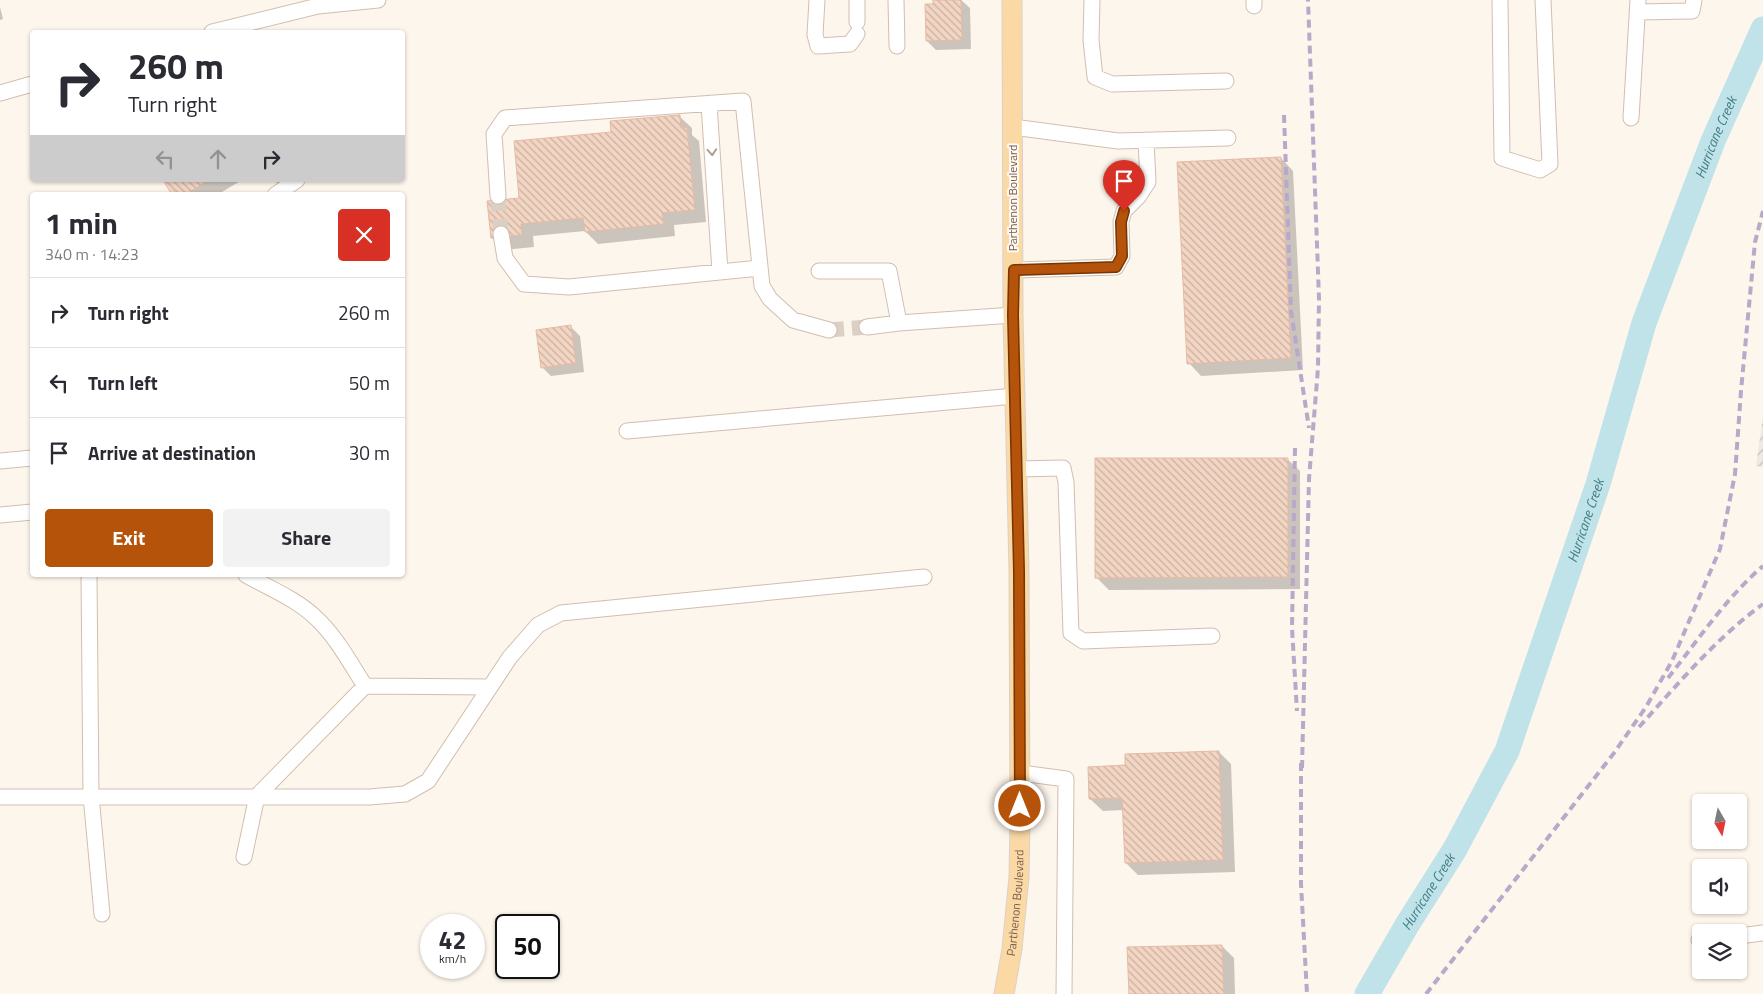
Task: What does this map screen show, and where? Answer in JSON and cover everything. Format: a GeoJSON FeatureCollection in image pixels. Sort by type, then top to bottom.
{"type":"FeatureCollection","features":[{"type":"Feature","properties":{"kind":"main road","name":"Parthenon Boulevard"},"geometry":{"type":"LineString","coordinates":[[1004,994],[1012,950],[1020,877],[1021,773],[1016,396],[1013,315],[1012,0]]}},
{"type":"Feature","properties":{"kind":"street"},"geometry":{"type":"LineString","coordinates":[[229,30],[254,27],[318,6],[378,0]]}},
{"type":"Feature","properties":{"kind":"street"},"geometry":{"type":"LineString","coordinates":[[817,0],[815,34],[818,46],[855,33],[857,0]]}},
{"type":"Feature","properties":{"kind":"street"},"geometry":{"type":"LineString","coordinates":[[896,0],[897,46]]}},
{"type":"Feature","properties":{"kind":"street"},"geometry":{"type":"LineString","coordinates":[[1092,0],[1091,40],[1095,77],[1112,84],[1226,81]]}},
{"type":"Feature","properties":{"kind":"street"},"geometry":{"type":"LineString","coordinates":[[1500,0],[1502,158],[1540,170],[1550,164],[1543,0]]}},
{"type":"Feature","properties":{"kind":"street"},"geometry":{"type":"LineString","coordinates":[[1631,118],[1638,6],[1692,11],[1694,0]]}},
{"type":"Feature","properties":{"kind":"street"},"geometry":{"type":"LineString","coordinates":[[0,93],[30,85]]}},
{"type":"Feature","properties":{"kind":"street"},"geometry":{"type":"LineString","coordinates":[[498,196],[494,134],[505,118],[743,101],[762,286],[770,299],[794,320],[828,330]]}},
{"type":"Feature","properties":{"kind":"street"},"geometry":{"type":"LineString","coordinates":[[709,104],[720,272]]}},
{"type":"Feature","properties":{"kind":"street"},"geometry":{"type":"LineString","coordinates":[[1013,127],[1118,141],[1228,138]]}},
{"type":"Feature","properties":{"kind":"street"},"geometry":{"type":"LineString","coordinates":[[1014,270],[1116,267],[1122,256],[1121,222],[1124,211],[1138,197],[1148,182],[1146,140]]}},
{"type":"Feature","properties":{"kind":"street"},"geometry":{"type":"LineString","coordinates":[[279,192],[294,182]]}},
{"type":"Feature","properties":{"kind":"street"},"geometry":{"type":"LineString","coordinates":[[501,234],[505,258],[524,284],[569,287],[760,268]]}},
{"type":"Feature","properties":{"kind":"street"},"geometry":{"type":"LineString","coordinates":[[819,271],[889,271],[899,323]]}},
{"type":"Feature","properties":{"kind":"street"},"geometry":{"type":"LineString","coordinates":[[867,328],[899,323],[1013,315]]}},
{"type":"Feature","properties":{"kind":"street"},"geometry":{"type":"LineString","coordinates":[[627,431],[1016,396]]}},
{"type":"Feature","properties":{"kind":"street"},"geometry":{"type":"LineString","coordinates":[[0,461],[30,458]]}},
{"type":"Feature","properties":{"kind":"street"},"geometry":{"type":"LineString","coordinates":[[1016,469],[1063,468],[1066,482],[1071,634],[1083,641],[1212,636]]}},
{"type":"Feature","properties":{"kind":"street"},"geometry":{"type":"LineString","coordinates":[[0,515],[30,512]]}},
{"type":"Feature","properties":{"kind":"street"},"geometry":{"type":"LineString","coordinates":[[89,577],[91,796],[102,914]]}},
{"type":"Feature","properties":{"kind":"street"},"geometry":{"type":"LineString","coordinates":[[250,577],[286,597],[315,617],[333,637],[365,686]]}},
{"type":"Feature","properties":{"kind":"street"},"geometry":{"type":"LineString","coordinates":[[0,797],[369,796],[405,794],[428,781],[510,657],[538,625],[561,613],[924,577]]}},
{"type":"Feature","properties":{"kind":"street"},"geometry":{"type":"LineString","coordinates":[[244,857],[258,796],[365,686],[490,687]]}},
{"type":"Feature","properties":{"kind":"street"},"geometry":{"type":"LineString","coordinates":[[1021,773],[1066,779],[1064,994]]}},
{"type":"Feature","properties":{"kind":"street"},"geometry":{"type":"LineString","coordinates":[[1747,935],[1763,933]]}},
{"type":"Feature","properties":{"kind":"shaded area"},"geometry":{"type":"Polygon","coordinates":[[[1763,416],[1763,467],[1756,466],[1763,416]]]}},
{"type":"Feature","properties":{"kind":"building"},"geometry":{"type":"Polygon","coordinates":[[[933,0],[961,0],[962,40],[926,41],[925,4],[933,4],[933,0]]]}},
{"type":"Feature","properties":{"kind":"building"},"geometry":{"type":"Polygon","coordinates":[[[680,115],[681,128],[687,127],[695,210],[662,213],[664,224],[585,232],[583,218],[521,224],[522,235],[491,238],[487,201],[519,198],[514,141],[611,132],[610,121],[680,115]]]}},
{"type":"Feature","properties":{"kind":"building"},"geometry":{"type":"Polygon","coordinates":[[[1281,157],[1291,358],[1187,364],[1177,162],[1281,157]]]}},
{"type":"Feature","properties":{"kind":"building"},"geometry":{"type":"Polygon","coordinates":[[[164,182],[206,182],[190,192],[170,192],[164,182]]]}},
{"type":"Feature","properties":{"kind":"building"},"geometry":{"type":"Polygon","coordinates":[[[571,325],[576,363],[541,368],[536,330],[571,325]]]}},
{"type":"Feature","properties":{"kind":"building"},"geometry":{"type":"Polygon","coordinates":[[[1095,458],[1288,458],[1288,577],[1095,578],[1095,458]]]}},
{"type":"Feature","properties":{"kind":"building"},"geometry":{"type":"Polygon","coordinates":[[[1219,751],[1223,860],[1125,863],[1122,798],[1089,799],[1088,767],[1125,765],[1125,754],[1219,751]]]}},
{"type":"Feature","properties":{"kind":"building"},"geometry":{"type":"Polygon","coordinates":[[[1222,945],[1224,994],[1129,994],[1127,947],[1222,945]]]}},
{"type":"Feature","properties":{"kind":"waterway","name":"Hurricane Creek"},"geometry":{"type":"LineString","coordinates":[[1367,994],[1407,925],[1455,849],[1507,751],[1598,484],[1644,323],[1713,141],[1763,29]]}},
{"type":"Feature","properties":{"kind":"tunnel"},"geometry":{"type":"LineString","coordinates":[[498,196],[501,234]]}},
{"type":"Feature","properties":{"kind":"tunnel"},"geometry":{"type":"LineString","coordinates":[[829,330],[867,327]]}},
{"type":"Feature","properties":{"kind":"railway"},"geometry":{"type":"LineString","coordinates":[[1302,768],[1309,479],[1318,368],[1319,299],[1308,0]]}},
{"type":"Feature","properties":{"kind":"railway"},"geometry":{"type":"LineString","coordinates":[[1284,115],[1291,311],[1309,428]]}},
{"type":"Feature","properties":{"kind":"railway"},"geometry":{"type":"LineString","coordinates":[[1426,994],[1614,753],[1646,707],[1672,661],[1720,549],[1735,474],[1755,242],[1763,211]]}},
{"type":"Feature","properties":{"kind":"railway"},"geometry":{"type":"LineString","coordinates":[[1295,448],[1292,628],[1297,711]]}},
{"type":"Feature","properties":{"kind":"railway"},"geometry":{"type":"LineString","coordinates":[[1668,678],[1725,605],[1763,566]]}},
{"type":"Feature","properties":{"kind":"railway"},"geometry":{"type":"LineString","coordinates":[[1639,727],[1713,647],[1763,604]]}},
{"type":"Feature","properties":{"kind":"railway"},"geometry":{"type":"LineString","coordinates":[[1301,763],[1301,884],[1307,994]]}},
{"type":"Feature","properties":{"kind":"route"},"geometry":{"type":"LineString","coordinates":[[1020,806],[1019,590],[1013,315],[1014,270],[1116,267],[1122,256],[1121,222],[1124,211]]}}]}
